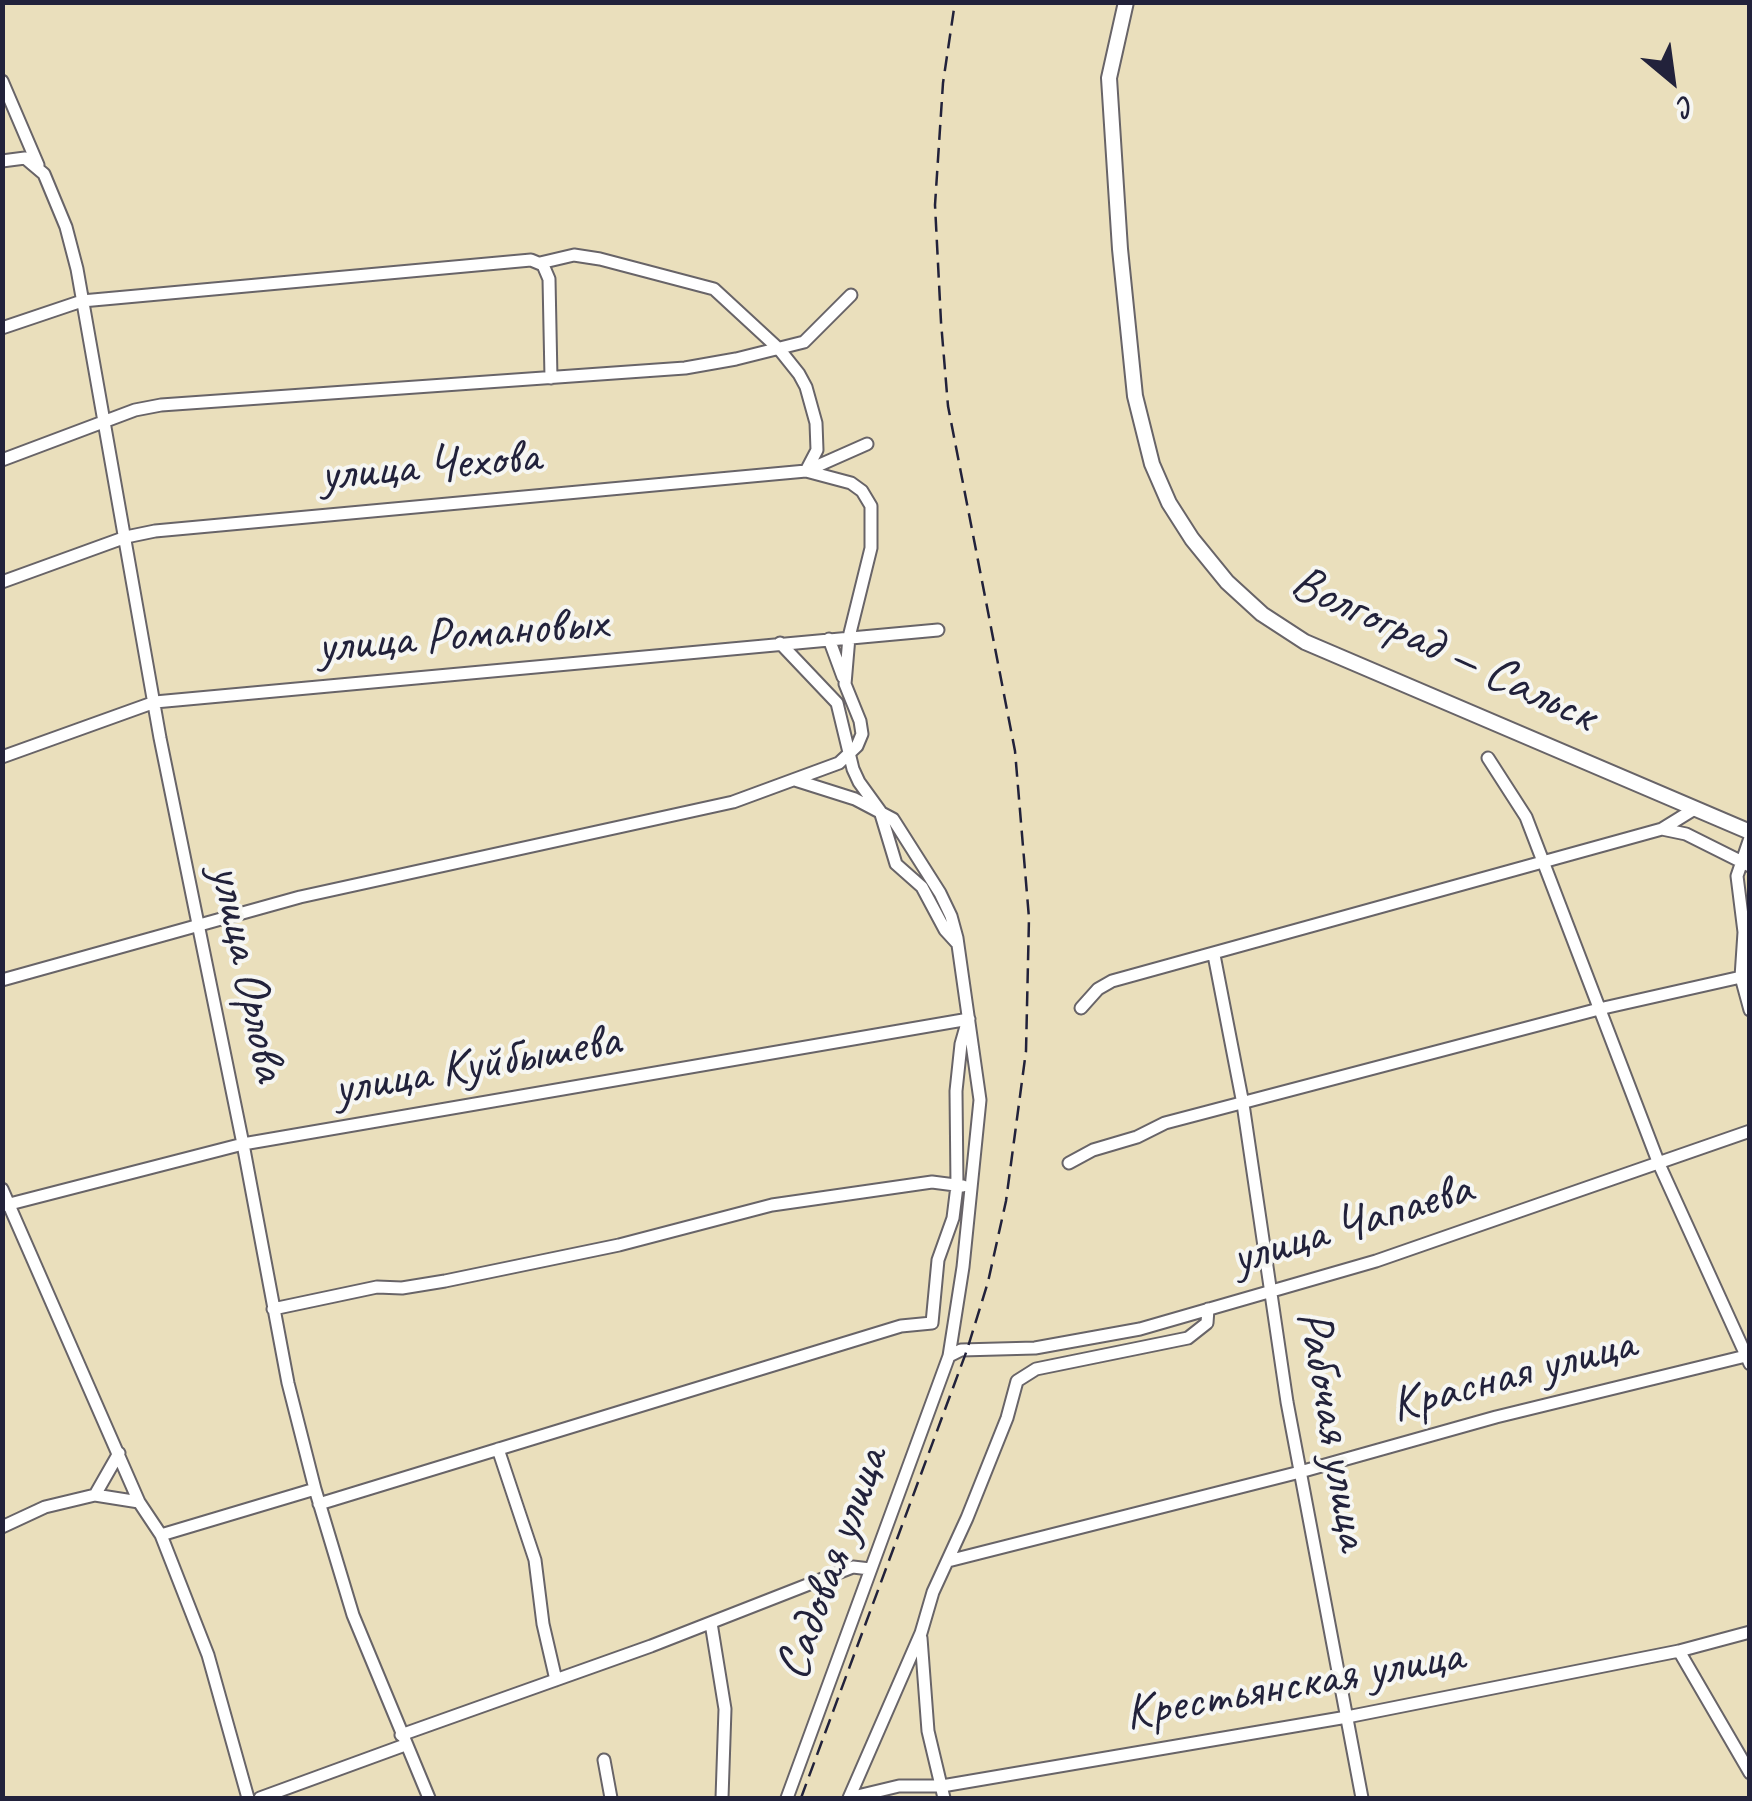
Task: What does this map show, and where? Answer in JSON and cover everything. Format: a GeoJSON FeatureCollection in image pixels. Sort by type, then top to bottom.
{"type":"FeatureCollection","features":[{"type":"Feature","properties":{"kind":"main road","name":"Волгоград — Сальск"},"geometry":{"type":"LineString","coordinates":[[1126,2],[1109,78],[1135,396],[1152,464],[1169,503],[1192,539],[1238,593],[1305,642],[1696,808],[1750,835]]}},
{"type":"Feature","properties":{"kind":"street","name":"улица Орлова"},"geometry":{"type":"LineString","coordinates":[[2,81],[66,227],[288,1383],[352,1614],[429,1798]]}},
{"type":"Feature","properties":{"kind":"street"},"geometry":{"type":"LineString","coordinates":[[2,161],[26,158],[38,166]]}},
{"type":"Feature","properties":{"kind":"street"},"geometry":{"type":"LineString","coordinates":[[2,328],[82,301],[531,260],[540,263],[556,257],[574,256],[699,283],[724,295],[784,348],[806,387],[816,422],[817,450],[806,471],[850,483],[862,490],[872,506],[871,548],[849,636],[845,684]]}},
{"type":"Feature","properties":{"kind":"street"},"geometry":{"type":"LineString","coordinates":[[540,263],[549,279],[551,378]]}},
{"type":"Feature","properties":{"kind":"street"},"geometry":{"type":"LineString","coordinates":[[2,460],[161,404],[685,368],[784,348],[815,334],[851,295]]}},
{"type":"Feature","properties":{"kind":"street","name":"улица Чехова"},"geometry":{"type":"LineString","coordinates":[[2,582],[126,537],[230,523],[806,471],[867,444]]}},
{"type":"Feature","properties":{"kind":"street","name":"улица Романовых"},"geometry":{"type":"LineString","coordinates":[[2,757],[155,702],[938,630]]}},
{"type":"Feature","properties":{"kind":"street"},"geometry":{"type":"LineString","coordinates":[[2,980],[407,872],[733,802],[839,763],[850,754],[862,734],[828,638]]}},
{"type":"Feature","properties":{"kind":"street"},"geometry":{"type":"LineString","coordinates":[[780,643],[838,703],[858,782],[880,811],[896,864],[922,887],[958,946]]}},
{"type":"Feature","properties":{"kind":"street"},"geometry":{"type":"LineString","coordinates":[[1488,758],[1526,817],[1659,1164],[1748,1358]]}},
{"type":"Feature","properties":{"kind":"street"},"geometry":{"type":"LineString","coordinates":[[795,780],[880,811]]}},
{"type":"Feature","properties":{"kind":"street"},"geometry":{"type":"LineString","coordinates":[[1081,1008],[1098,988],[1112,981],[1662,830],[1696,808]]}},
{"type":"Feature","properties":{"kind":"street","name":"Садовая улица"},"geometry":{"type":"LineString","coordinates":[[787,1798],[949,1356],[972,1188],[980,1100],[952,916],[894,820],[880,811]]}},
{"type":"Feature","properties":{"kind":"street"},"geometry":{"type":"LineString","coordinates":[[1662,830],[1686,834],[1745,864]]}},
{"type":"Feature","properties":{"kind":"street"},"geometry":{"type":"LineString","coordinates":[[1750,835],[1745,864],[1737,876],[1750,1010]]}},
{"type":"Feature","properties":{"kind":"street","name":"Рабочая улица"},"geometry":{"type":"LineString","coordinates":[[1214,955],[1243,1104],[1300,1472],[1362,1798]]}},
{"type":"Feature","properties":{"kind":"street"},"geometry":{"type":"LineString","coordinates":[[1069,1163],[1165,1123],[1599,1008],[1745,976]]}},
{"type":"Feature","properties":{"kind":"street"},"geometry":{"type":"LineString","coordinates":[[319,1504],[901,1326],[932,1323],[938,1260],[953,1218],[957,1186],[956,1091],[960,1044],[968,1019]]}},
{"type":"Feature","properties":{"kind":"street","name":"улица Куйбышева"},"geometry":{"type":"LineString","coordinates":[[6,1204],[243,1144],[968,1019]]}},
{"type":"Feature","properties":{"kind":"street","name":"улица Чапаева"},"geometry":{"type":"LineString","coordinates":[[949,1356],[968,1350],[1062,1344],[1116,1335],[1376,1261],[1750,1131]]}},
{"type":"Feature","properties":{"kind":"street"},"geometry":{"type":"LineString","coordinates":[[274,1310],[377,1287],[402,1288],[445,1281],[619,1245],[772,1205],[932,1182],[972,1188]]}},
{"type":"Feature","properties":{"kind":"street"},"geometry":{"type":"LineString","coordinates":[[2,1189],[139,1502],[161,1535],[208,1656],[248,1798]]}},
{"type":"Feature","properties":{"kind":"street"},"geometry":{"type":"LineString","coordinates":[[849,1798],[920,1633],[933,1592],[1006,1418],[1017,1381],[1036,1369],[1188,1338],[1207,1323],[1208,1309]]}},
{"type":"Feature","properties":{"kind":"street","name":"Красная улица"},"geometry":{"type":"LineString","coordinates":[[948,1560],[1300,1472],[1496,1417],[1748,1358]]}},
{"type":"Feature","properties":{"kind":"street"},"geometry":{"type":"LineString","coordinates":[[498,1449],[535,1560],[543,1624],[556,1680]]}},
{"type":"Feature","properties":{"kind":"street"},"geometry":{"type":"LineString","coordinates":[[96,1495],[119,1453]]}},
{"type":"Feature","properties":{"kind":"street"},"geometry":{"type":"LineString","coordinates":[[161,1535],[315,1489]]}},
{"type":"Feature","properties":{"kind":"street"},"geometry":{"type":"LineString","coordinates":[[2,1526],[46,1507],[96,1495],[139,1502]]}},
{"type":"Feature","properties":{"kind":"street"},"geometry":{"type":"LineString","coordinates":[[260,1798],[853,1567],[870,1569]]}},
{"type":"Feature","properties":{"kind":"street"},"geometry":{"type":"LineString","coordinates":[[711,1624],[724,1708],[722,1798]]}},
{"type":"Feature","properties":{"kind":"street","name":"Крестьянская улица"},"geometry":{"type":"LineString","coordinates":[[849,1798],[899,1786],[943,1792],[1346,1718],[1679,1651],[1750,1632]]}},
{"type":"Feature","properties":{"kind":"street"},"geometry":{"type":"LineString","coordinates":[[920,1633],[928,1730],[943,1792]]}},
{"type":"Feature","properties":{"kind":"street"},"geometry":{"type":"LineString","coordinates":[[1679,1651],[1750,1773]]}},
{"type":"Feature","properties":{"kind":"street"},"geometry":{"type":"LineString","coordinates":[[604,1760],[611,1798]]}},
{"type":"Feature","properties":{"kind":"railway"},"geometry":{"type":"LineString","coordinates":[[801,1798],[967,1350],[988,1282],[1006,1201],[1026,1051],[1029,918],[1015,751],[948,406],[941,322],[935,205],[943,83],[955,2]]}}]}
